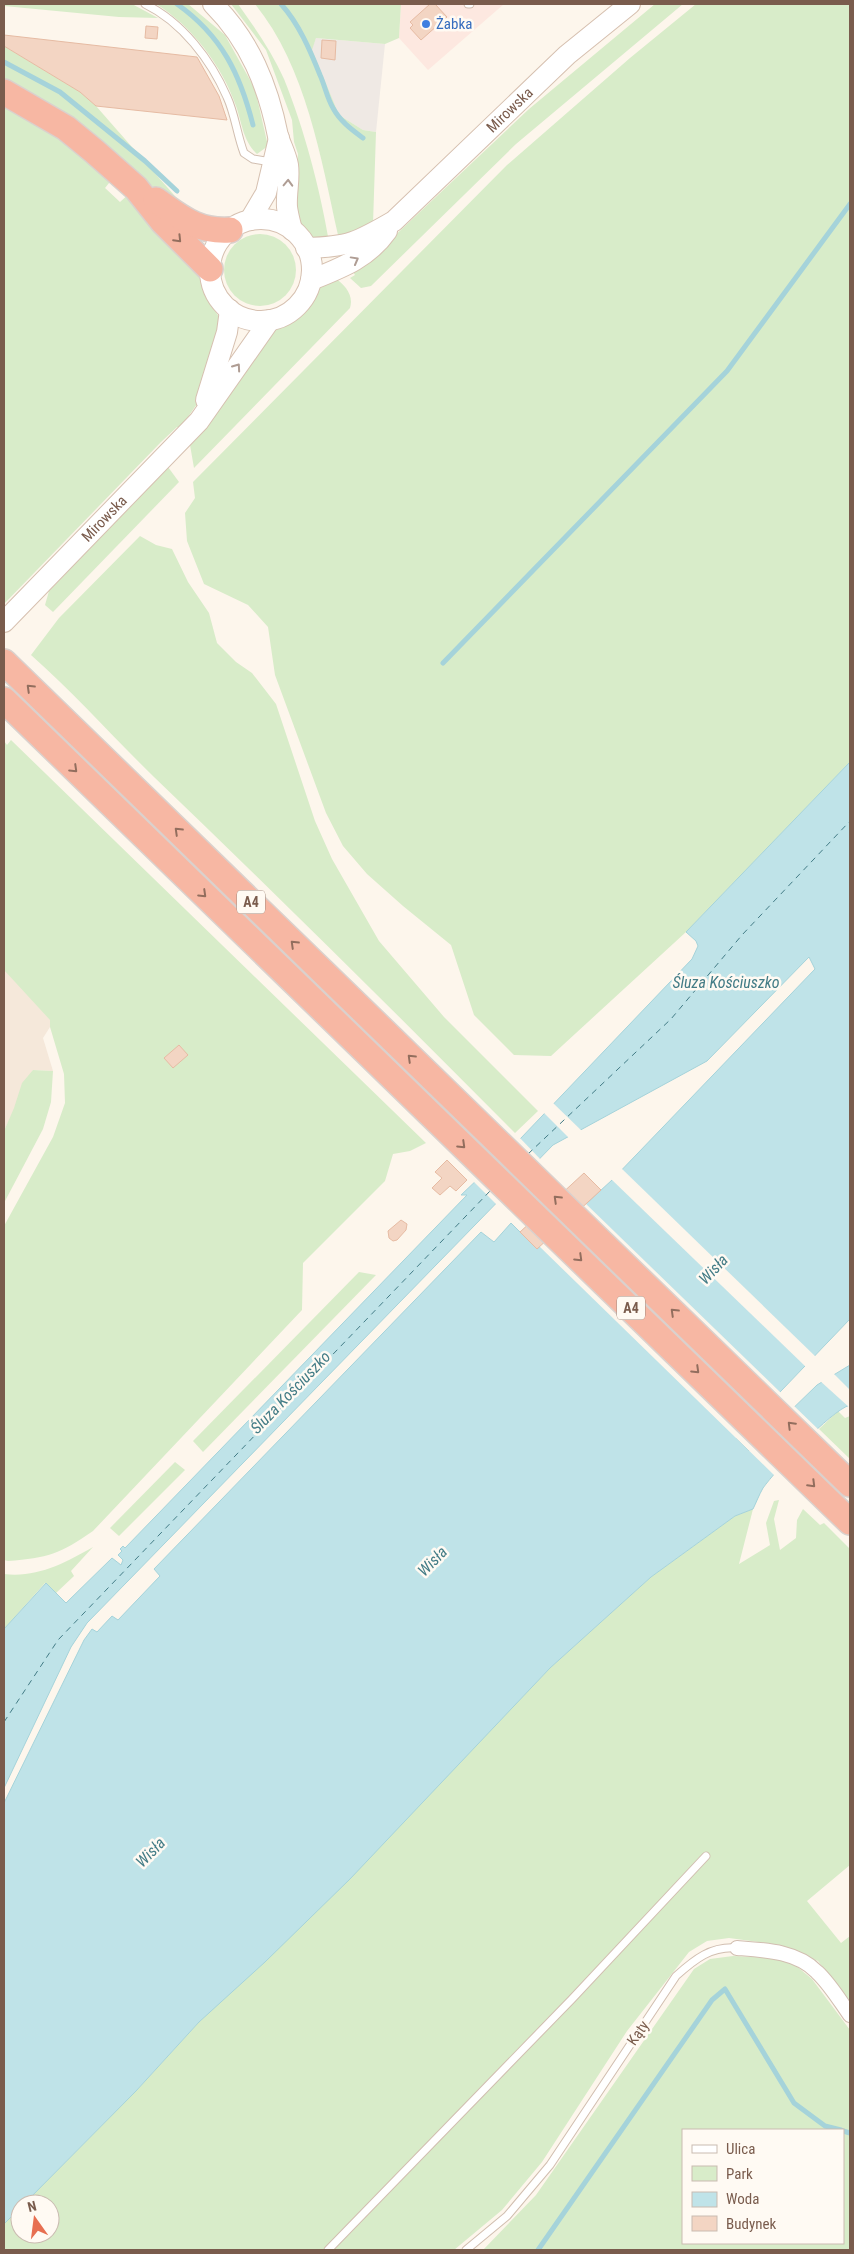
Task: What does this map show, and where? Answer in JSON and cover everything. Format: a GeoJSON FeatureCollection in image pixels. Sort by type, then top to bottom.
{"type":"FeatureCollection","features":[{"type":"Feature","properties":{"kind":"highway"},"geometry":{"type":"LineString","coordinates":[[4,92],[66,128],[136,188],[198,227],[212,231],[240,225]]}},
{"type":"Feature","properties":{"kind":"highway"},"geometry":{"type":"LineString","coordinates":[[136,188],[162,222],[210,269]]}},
{"type":"Feature","properties":{"kind":"highway","name":"A4"},"geometry":{"type":"LineString","coordinates":[[4,662],[850,1484]]}},
{"type":"Feature","properties":{"kind":"highway","name":"A4"},"geometry":{"type":"LineString","coordinates":[[4,700],[842,1514]]}},
{"type":"Feature","properties":{"kind":"main road"},"geometry":{"type":"LineString","coordinates":[[213,4],[237,30],[260,71],[271,101],[279,138],[288,164],[287,207],[292,230]]}},
{"type":"Feature","properties":{"kind":"main road","name":"Mirowska"},"geometry":{"type":"LineString","coordinates":[[306,248],[349,244],[366,238],[394,220],[567,55],[630,4]]}},
{"type":"Feature","properties":{"kind":"main road"},"geometry":{"type":"LineString","coordinates":[[240,225],[272,220],[292,230],[306,248],[311,263],[308,290],[289,312],[270,320],[242,317],[230,310],[215,292],[210,269],[218,243],[240,225],[266,193],[279,138]]}},
{"type":"Feature","properties":{"kind":"main road","name":"Mirowska"},"geometry":{"type":"LineString","coordinates":[[310,280],[341,268],[366,254],[380,241],[394,220]]}},
{"type":"Feature","properties":{"kind":"main road","name":"Mirowska"},"geometry":{"type":"LineString","coordinates":[[199,421],[225,340],[230,310]]}},
{"type":"Feature","properties":{"kind":"main road","name":"Mirowska"},"geometry":{"type":"LineString","coordinates":[[7,619],[199,421],[270,320]]}},
{"type":"Feature","properties":{"kind":"street","name":"Kąty"},"geometry":{"type":"LineString","coordinates":[[737,1948],[776,1951],[802,1961],[816,1970],[850,2015]]}},
{"type":"Feature","properties":{"kind":"lane"},"geometry":{"type":"LineString","coordinates":[[145,4],[157,10],[184,32],[212,66],[228,99],[244,153],[254,159],[273,163]]}},
{"type":"Feature","properties":{"kind":"lane"},"geometry":{"type":"LineString","coordinates":[[328,2250],[572,1999],[706,1856]]}},
{"type":"Feature","properties":{"kind":"lane","name":"Kąty"},"geometry":{"type":"LineString","coordinates":[[466,2250],[507,2216],[550,2165],[676,1976],[695,1959],[712,1950],[728,1947],[737,1948]]}},
{"type":"Feature","properties":{"kind":"shaded area"},"geometry":{"type":"Polygon","coordinates":[[[401,4],[504,4],[428,70],[399,38],[401,4]]]}},
{"type":"Feature","properties":{"kind":"shaded area"},"geometry":{"type":"Polygon","coordinates":[[[316,38],[385,44],[376,132],[363,130],[339,115],[311,51],[316,38]]]}},
{"type":"Feature","properties":{"kind":"shaded area"},"geometry":{"type":"Polygon","coordinates":[[[4,916],[50,995],[50,1027],[43,1038],[53,1071],[33,1070],[4,1131],[4,916]]]}},
{"type":"Feature","properties":{"kind":"green space"},"geometry":{"type":"Polygon","coordinates":[[[4,4],[132,4],[158,18],[119,17],[4,6],[4,4]]]}},
{"type":"Feature","properties":{"kind":"green space"},"geometry":{"type":"Polygon","coordinates":[[[156,4],[188,4],[225,35],[255,89],[268,146],[257,154],[252,149],[243,132],[230,91],[214,62],[182,24],[156,4]]]}},
{"type":"Feature","properties":{"kind":"green space"},"geometry":{"type":"Polygon","coordinates":[[[231,4],[238,4],[269,50],[284,79],[311,159],[329,242],[312,238],[300,225],[294,192],[298,154],[294,142],[292,120],[266,50],[231,4]]]}},
{"type":"Feature","properties":{"kind":"green space"},"geometry":{"type":"Polygon","coordinates":[[[255,4],[401,4],[399,38],[385,44],[316,38],[312,50],[339,115],[363,130],[376,132],[373,224],[360,233],[338,235],[318,145],[299,84],[273,29],[255,4]]]}},
{"type":"Feature","properties":{"kind":"green space"},"geometry":{"type":"Polygon","coordinates":[[[655,4],[683,4],[516,144],[371,286],[361,288],[350,278],[355,275],[353,272],[369,260],[529,109],[655,4]]]}},
{"type":"Feature","properties":{"kind":"green space"},"geometry":{"type":"Polygon","coordinates":[[[696,4],[850,4],[850,762],[686,932],[551,1056],[514,1055],[474,1015],[451,945],[367,874],[343,846],[326,813],[275,675],[268,627],[248,605],[204,584],[187,541],[185,513],[195,498],[193,482],[507,165],[630,58],[696,4]]]}},
{"type":"Feature","properties":{"kind":"green space"},"geometry":{"type":"Polygon","coordinates":[[[4,46],[80,92],[96,106],[188,211],[4,82],[4,46]]]}},
{"type":"Feature","properties":{"kind":"green space"},"geometry":{"type":"Polygon","coordinates":[[[4,101],[37,119],[113,178],[105,188],[120,202],[130,193],[198,269],[206,297],[219,317],[222,331],[199,401],[181,427],[177,427],[161,442],[4,604],[4,101]]]}},
{"type":"Feature","properties":{"kind":"green space"},"geometry":{"type":"Polygon","coordinates":[[[267,234],[286,244],[294,256],[296,270],[294,284],[286,296],[274,304],[253,306],[234,296],[226,284],[224,263],[234,244],[246,236],[267,234]]]}},
{"type":"Feature","properties":{"kind":"green space"},"geometry":{"type":"Polygon","coordinates":[[[335,278],[350,295],[350,308],[194,468],[190,445],[209,421],[273,328],[286,323],[298,315],[322,286],[335,278]]]}},
{"type":"Feature","properties":{"kind":"green space"},"geometry":{"type":"Polygon","coordinates":[[[168,467],[179,482],[53,612],[45,605],[49,591],[168,467]]]}},
{"type":"Feature","properties":{"kind":"green space"},"geometry":{"type":"Polygon","coordinates":[[[140,536],[156,545],[172,549],[188,582],[209,613],[217,643],[236,662],[252,673],[276,704],[315,821],[332,859],[379,941],[444,1017],[538,1111],[515,1133],[336,954],[154,777],[63,684],[31,655],[59,618],[140,536]]]}},
{"type":"Feature","properties":{"kind":"green space"},"geometry":{"type":"Polygon","coordinates":[[[11,740],[426,1143],[410,1151],[393,1154],[385,1181],[303,1263],[302,1310],[93,1531],[53,1554],[8,1561],[4,1560],[4,1226],[53,1137],[65,1103],[64,1074],[50,1027],[50,1020],[4,970],[4,741],[7,745],[11,740]]]}},
{"type":"Feature","properties":{"kind":"green space"},"geometry":{"type":"Polygon","coordinates":[[[33,1070],[53,1071],[51,1102],[43,1129],[4,1203],[4,1131],[22,1083],[33,1070]]]}},
{"type":"Feature","properties":{"kind":"green space"},"geometry":{"type":"Polygon","coordinates":[[[359,1272],[376,1275],[203,1452],[193,1441],[359,1272]]]}},
{"type":"Feature","properties":{"kind":"green space"},"geometry":{"type":"Polygon","coordinates":[[[838,1411],[845,1418],[850,1416],[850,1459],[819,1429],[838,1411]]]}},
{"type":"Feature","properties":{"kind":"green space"},"geometry":{"type":"Polygon","coordinates":[[[175,1462],[185,1470],[119,1536],[110,1528],[175,1462]]]}},
{"type":"Feature","properties":{"kind":"green space"},"geometry":{"type":"Polygon","coordinates":[[[779,1500],[774,1519],[780,1550],[796,1538],[797,1520],[803,1509],[820,1525],[824,1523],[850,1549],[850,1865],[807,1901],[841,1943],[850,1936],[850,2003],[818,1961],[780,1945],[729,1938],[707,1941],[689,1952],[627,2031],[542,2162],[502,2210],[454,2250],[4,2250],[4,2224],[10,2218],[10,2244],[60,2244],[60,2194],[34,2194],[136,2091],[199,2022],[453,1769],[550,1668],[651,1577],[735,1516],[753,1509],[739,1564],[770,1545],[766,1523],[774,1501],[779,1500]]]}},
{"type":"Feature","properties":{"kind":"green space"},"geometry":{"type":"Polygon","coordinates":[[[93,1547],[71,1571],[74,1576],[56,1593],[45,1583],[4,1629],[4,1574],[28,1574],[50,1568],[72,1559],[93,1547]]]}},
{"type":"Feature","properties":{"kind":"green space"},"geometry":{"type":"Polygon","coordinates":[[[733,1956],[777,1958],[794,1964],[812,1979],[850,2030],[850,2250],[483,2250],[536,2195],[694,1969],[710,1959],[733,1956]]]}},
{"type":"Feature","properties":{"kind":"water"},"geometry":{"type":"Polygon","coordinates":[[[850,762],[850,1319],[736,1438],[749,1451],[817,1385],[850,1365],[850,1405],[817,1429],[791,1455],[763,1488],[753,1509],[735,1516],[651,1577],[550,1668],[350,1879],[265,1962],[199,2022],[136,2091],[34,2194],[10,2194],[10,2218],[4,2224],[4,1803],[84,1640],[92,1629],[97,1632],[112,1616],[118,1620],[160,1576],[154,1569],[481,1232],[494,1242],[511,1223],[537,1249],[612,1180],[815,969],[809,957],[707,1061],[553,1145],[87,1623],[71,1647],[4,1788],[4,1629],[46,1583],[66,1603],[112,1558],[121,1565],[123,1560],[118,1555],[122,1551],[120,1549],[123,1546],[125,1548],[467,1195],[461,1195],[521,1138],[692,959],[698,946],[696,941],[686,932],[850,762]]]}},
{"type":"Feature","properties":{"kind":"pier"},"geometry":{"type":"Polygon","coordinates":[[[552,1102],[583,1132],[570,1139],[543,1112],[552,1102]]]}},
{"type":"Feature","properties":{"kind":"pier"},"geometry":{"type":"Polygon","coordinates":[[[519,1137],[542,1161],[498,1206],[473,1181],[519,1137]]]}},
{"type":"Feature","properties":{"kind":"pier"},"geometry":{"type":"Polygon","coordinates":[[[620,1167],[816,1357],[806,1367],[610,1178],[620,1167]]]}},
{"type":"Feature","properties":{"kind":"pier"},"geometry":{"type":"Polygon","coordinates":[[[584,1202],[781,1393],[739,1438],[749,1448],[792,1404],[820,1431],[776,1477],[538,1245],[584,1202]]]}},
{"type":"Feature","properties":{"kind":"pier"},"geometry":{"type":"Polygon","coordinates":[[[832,1372],[850,1390],[850,1408],[819,1380],[832,1372]]]}},
{"type":"Feature","properties":{"kind":"building","name":"Żabka"},"geometry":{"type":"Polygon","coordinates":[[[430,4],[435,4],[447,17],[421,40],[410,28],[413,25],[410,22],[430,4]]]}},
{"type":"Feature","properties":{"kind":"building"},"geometry":{"type":"Polygon","coordinates":[[[146,26],[158,27],[157,39],[145,38],[146,26]]]}},
{"type":"Feature","properties":{"kind":"building"},"geometry":{"type":"Polygon","coordinates":[[[4,35],[197,57],[219,96],[227,120],[96,106],[80,92],[4,46],[4,35]]]}},
{"type":"Feature","properties":{"kind":"building"},"geometry":{"type":"Polygon","coordinates":[[[322,40],[336,41],[335,60],[321,58],[322,40]]]}},
{"type":"Feature","properties":{"kind":"building"},"geometry":{"type":"Polygon","coordinates":[[[179,1045],[188,1055],[173,1068],[164,1058],[179,1045]]]}},
{"type":"Feature","properties":{"kind":"building"},"geometry":{"type":"Polygon","coordinates":[[[447,1160],[467,1180],[456,1191],[450,1186],[440,1195],[432,1188],[442,1178],[435,1172],[447,1160]]]}},
{"type":"Feature","properties":{"kind":"building"},"geometry":{"type":"Polygon","coordinates":[[[584,1173],[601,1190],[537,1249],[520,1232],[584,1173]]]}},
{"type":"Feature","properties":{"kind":"building"},"geometry":{"type":"Polygon","coordinates":[[[401,1220],[407,1224],[406,1230],[397,1240],[393,1241],[389,1238],[388,1231],[401,1220]]]}},
{"type":"Feature","properties":{"kind":"waterway"},"geometry":{"type":"LineString","coordinates":[[177,4],[206,29],[227,57],[242,89],[253,125]]}},
{"type":"Feature","properties":{"kind":"waterway"},"geometry":{"type":"LineString","coordinates":[[281,4],[304,38],[336,113],[363,138]]}},
{"type":"Feature","properties":{"kind":"waterway"},"geometry":{"type":"LineString","coordinates":[[4,62],[60,92],[145,161],[177,191]]}},
{"type":"Feature","properties":{"kind":"waterway"},"geometry":{"type":"LineString","coordinates":[[443,663],[727,371],[850,204]]}},
{"type":"Feature","properties":{"kind":"waterway"},"geometry":{"type":"LineString","coordinates":[[538,2250],[712,2000],[725,1989],[794,2103],[825,2126],[837,2129]]}},
{"type":"Feature","properties":{"kind":"waterway"},"geometry":{"type":"LineString","coordinates":[[844,2131],[850,2133]]}},
{"type":"Feature","properties":{"kind":"ferry route"},"geometry":{"type":"LineString","coordinates":[[528,1154],[671,1019],[742,935],[850,821]]}},
{"type":"Feature","properties":{"kind":"ferry route"},"geometry":{"type":"LineString","coordinates":[[4,1722],[58,1640],[491,1190]]}},
{"type":"Feature","properties":{"kind":"place","name":"Żabka"},"geometry":{"type":"Point","coordinates":[426,24]}},
{"type":"Feature","properties":{"kind":"water label","name":"Śluza Kościuszko"},"geometry":{"type":"Point","coordinates":[726,982]}},
{"type":"Feature","properties":{"kind":"water label","name":"Wisła"},"geometry":{"type":"Point","coordinates":[713,1269]}},
{"type":"Feature","properties":{"kind":"water label","name":"Śluza Kościuszko"},"geometry":{"type":"Point","coordinates":[290,1392]}},
{"type":"Feature","properties":{"kind":"water label","name":"Wisła"},"geometry":{"type":"Point","coordinates":[432,1561]}},
{"type":"Feature","properties":{"kind":"water label","name":"Wisła"},"geometry":{"type":"Point","coordinates":[150,1852]}}]}
